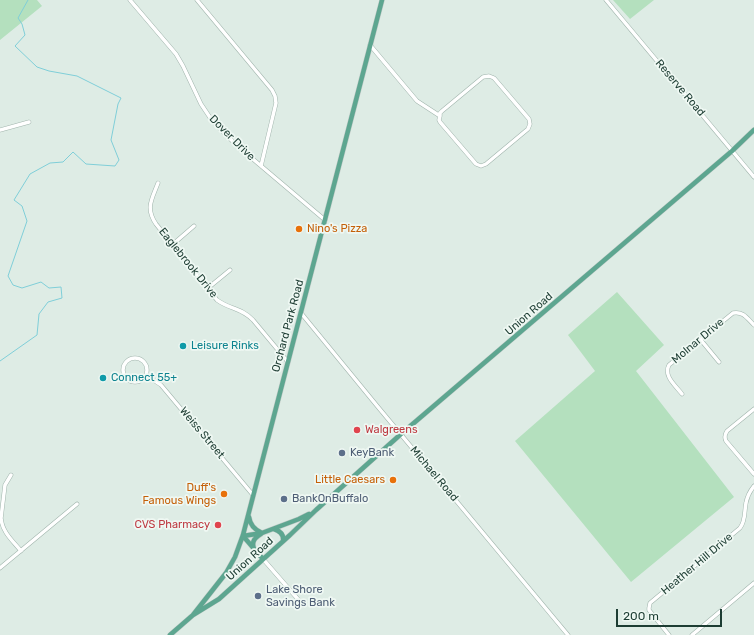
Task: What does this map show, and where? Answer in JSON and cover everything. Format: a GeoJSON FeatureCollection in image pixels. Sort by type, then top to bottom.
{"type":"FeatureCollection","features":[{"type":"Feature","properties":{"kind":"main road","name":"Orchard Park Road"},"geometry":{"type":"LineString","coordinates":[[170,635],[193,615],[226,573],[235,557],[248,514],[382,0]]}},
{"type":"Feature","properties":{"kind":"main road","name":"Union Road"},"geometry":{"type":"LineString","coordinates":[[193,615],[219,599],[314,511],[401,434],[732,151],[754,130]]}},
{"type":"Feature","properties":{"kind":"main road","name":"Union Road"},"geometry":{"type":"LineString","coordinates":[[242,536],[262,533],[274,529],[314,511]]}},
{"type":"Feature","properties":{"kind":"main road"},"geometry":{"type":"LineString","coordinates":[[248,514],[252,526],[257,531],[262,533],[254,539],[253,546],[256,551]]}},
{"type":"Feature","properties":{"kind":"main road"},"geometry":{"type":"LineString","coordinates":[[274,529],[278,530],[282,534],[284,537],[283,541]]}},
{"type":"Feature","properties":{"kind":"main road"},"geometry":{"type":"LineString","coordinates":[[242,536],[263,559]]}},
{"type":"Feature","properties":{"kind":"street","name":"Dover Drive"},"geometry":{"type":"LineString","coordinates":[[130,0],[176,54],[201,104],[211,119],[231,140],[325,220]]}},
{"type":"Feature","properties":{"kind":"street"},"geometry":{"type":"LineString","coordinates":[[197,0],[276,96],[276,103],[261,166]]}},
{"type":"Feature","properties":{"kind":"street","name":"Reserve Road"},"geometry":{"type":"LineString","coordinates":[[606,0],[754,177]]}},
{"type":"Feature","properties":{"kind":"street"},"geometry":{"type":"LineString","coordinates":[[370,45],[417,101],[440,116]]}},
{"type":"Feature","properties":{"kind":"street"},"geometry":{"type":"LineString","coordinates":[[489,76],[494,78],[528,119],[530,124],[528,129],[486,164],[481,166],[476,164],[440,122],[440,116],[442,111],[483,77],[489,76]]}},
{"type":"Feature","properties":{"kind":"street"},"geometry":{"type":"LineString","coordinates":[[0,130],[29,122]]}},
{"type":"Feature","properties":{"kind":"street","name":"Eaglebrook Drive"},"geometry":{"type":"LineString","coordinates":[[158,183],[150,204],[152,219],[221,303],[243,312],[252,318],[288,362]]}},
{"type":"Feature","properties":{"kind":"street"},"geometry":{"type":"LineString","coordinates":[[172,245],[194,226]]}},
{"type":"Feature","properties":{"kind":"street"},"geometry":{"type":"LineString","coordinates":[[208,288],[230,270]]}},
{"type":"Feature","properties":{"kind":"street","name":"Michael Road"},"geometry":{"type":"LineString","coordinates":[[301,312],[568,635]]}},
{"type":"Feature","properties":{"kind":"street","name":"Molnar Drive"},"geometry":{"type":"LineString","coordinates":[[682,394],[667,374],[669,365],[733,313],[742,313],[754,325]]}},
{"type":"Feature","properties":{"kind":"street"},"geometry":{"type":"LineString","coordinates":[[700,339],[719,362]]}},
{"type":"Feature","properties":{"kind":"street"},"geometry":{"type":"LineString","coordinates":[[136,358],[140,359],[146,366],[146,375],[139,381],[135,382],[127,378],[124,374],[124,369],[127,361],[136,358]]}},
{"type":"Feature","properties":{"kind":"street","name":"Weiss Street"},"geometry":{"type":"LineString","coordinates":[[146,375],[161,385],[253,495]]}},
{"type":"Feature","properties":{"kind":"street"},"geometry":{"type":"LineString","coordinates":[[754,408],[727,431],[725,435],[726,441],[754,474]]}},
{"type":"Feature","properties":{"kind":"street"},"geometry":{"type":"LineString","coordinates":[[11,475],[5,485],[1,522],[4,531],[21,551]]}},
{"type":"Feature","properties":{"kind":"street","name":"Heather Hill Drive"},"geometry":{"type":"LineString","coordinates":[[669,635],[649,610],[650,603],[740,528],[745,518],[745,508],[748,496],[754,486]]}},
{"type":"Feature","properties":{"kind":"street"},"geometry":{"type":"LineString","coordinates":[[0,568],[77,504]]}},
{"type":"Feature","properties":{"kind":"street"},"geometry":{"type":"LineString","coordinates":[[263,559],[303,605]]}},
{"type":"Feature","properties":{"kind":"street"},"geometry":{"type":"LineString","coordinates":[[692,635],[754,583]]}},
{"type":"Feature","properties":{"kind":"green space"},"geometry":{"type":"Polygon","coordinates":[[[0,0],[37,0],[42,6],[0,40],[0,0]]]}},
{"type":"Feature","properties":{"kind":"green space"},"geometry":{"type":"Polygon","coordinates":[[[613,0],[654,0],[630,19],[613,0]]]}},
{"type":"Feature","properties":{"kind":"green space"},"geometry":{"type":"Polygon","coordinates":[[[617,292],[664,345],[636,371],[734,497],[631,582],[515,441],[595,371],[568,335],[617,292]]]}},
{"type":"Feature","properties":{"kind":"waterway"},"geometry":{"type":"LineString","coordinates":[[0,361],[37,335],[39,314],[48,302],[62,298],[61,287],[49,288],[41,282],[22,288],[13,285],[8,276],[27,221],[22,206],[14,200],[30,174],[50,163],[63,162],[73,152],[86,164],[115,166],[119,160],[111,140],[118,104],[121,98],[77,76],[49,71],[37,67],[15,46],[25,35],[22,24],[18,18],[28,0]]}},
{"type":"Feature","properties":{"kind":"place","name":"Nino's Pizza"},"geometry":{"type":"Point","coordinates":[299,229]}},
{"type":"Feature","properties":{"kind":"place","name":"Leisure Rinks"},"geometry":{"type":"Point","coordinates":[183,346]}},
{"type":"Feature","properties":{"kind":"place","name":"Connect 55+"},"geometry":{"type":"Point","coordinates":[103,378]}},
{"type":"Feature","properties":{"kind":"place","name":"Walgreens"},"geometry":{"type":"Point","coordinates":[357,430]}},
{"type":"Feature","properties":{"kind":"place","name":"KeyBank"},"geometry":{"type":"Point","coordinates":[342,453]}},
{"type":"Feature","properties":{"kind":"place","name":"Little Caesars"},"geometry":{"type":"Point","coordinates":[393,480]}},
{"type":"Feature","properties":{"kind":"place","name":"Duff's Famous Wings"},"geometry":{"type":"Point","coordinates":[224,494]}},
{"type":"Feature","properties":{"kind":"place","name":"BankOnBuffalo"},"geometry":{"type":"Point","coordinates":[284,499]}},
{"type":"Feature","properties":{"kind":"place","name":"CVS Pharmacy"},"geometry":{"type":"Point","coordinates":[218,525]}},
{"type":"Feature","properties":{"kind":"place","name":"Lake Shore Savings Bank"},"geometry":{"type":"Point","coordinates":[258,596]}}]}
